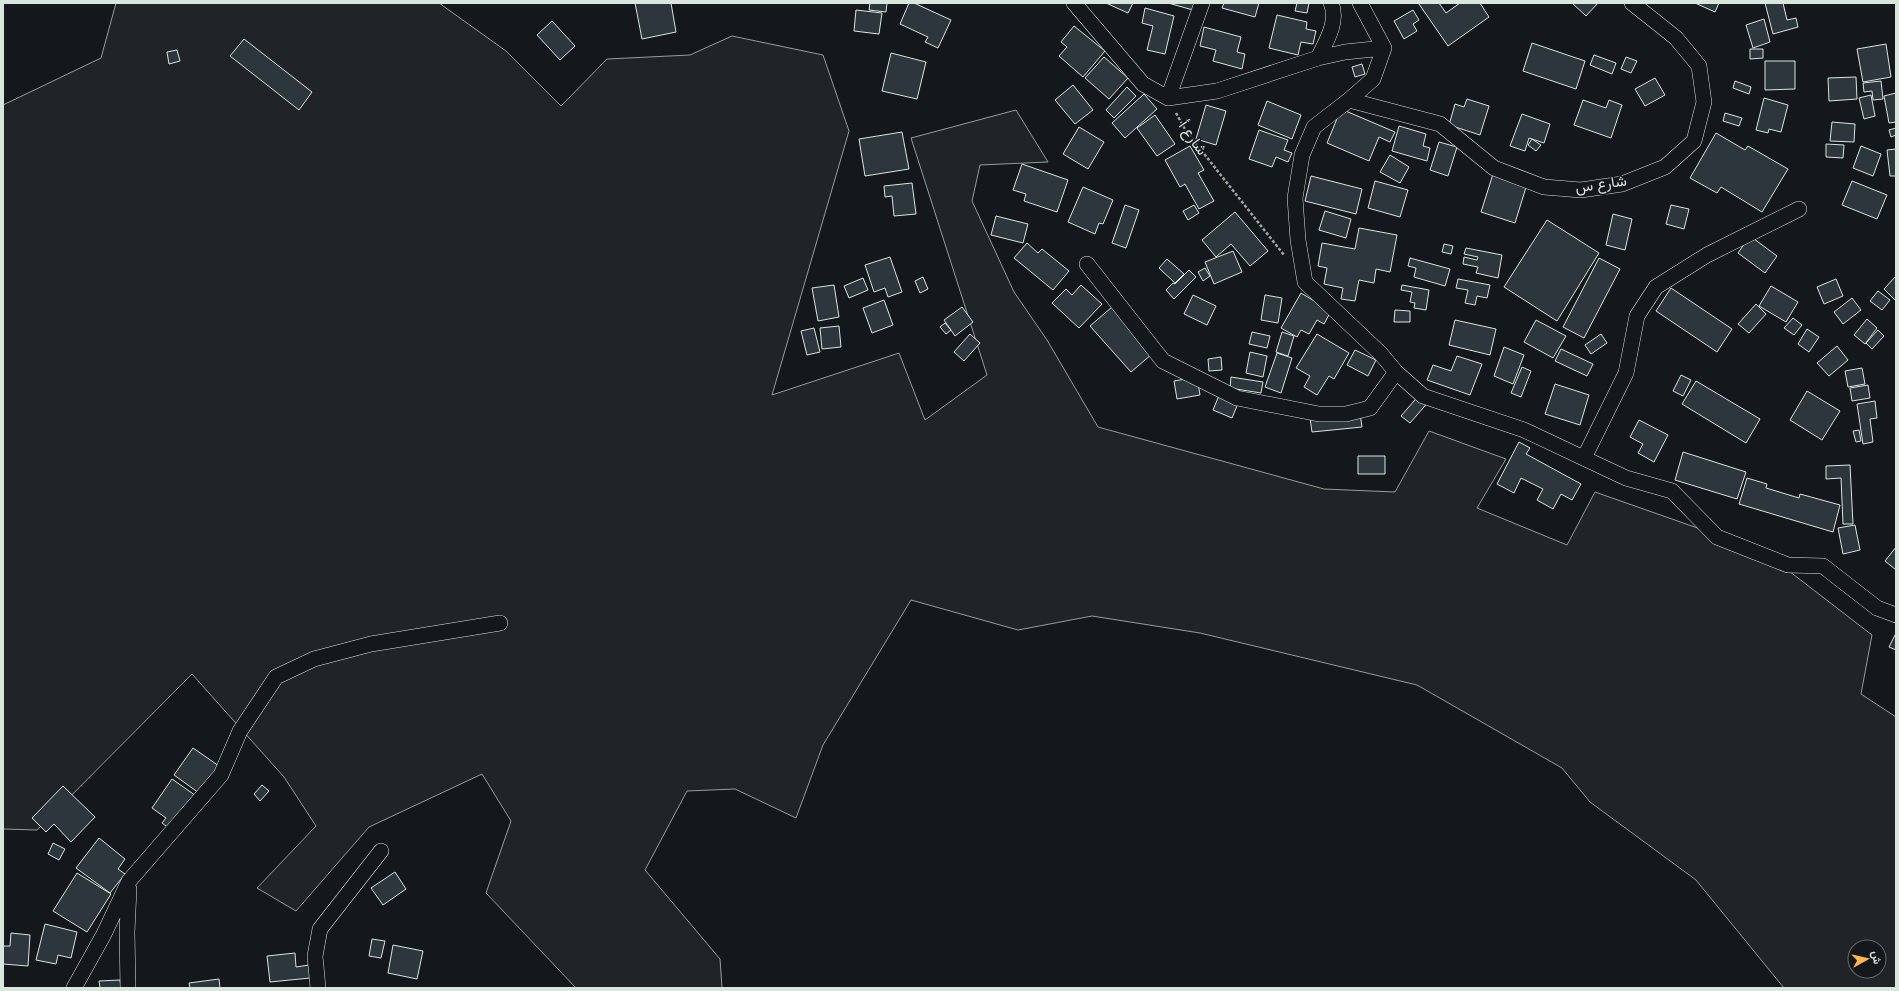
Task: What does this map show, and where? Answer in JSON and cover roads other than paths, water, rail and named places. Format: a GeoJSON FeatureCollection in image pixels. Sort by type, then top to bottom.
{"type":"FeatureCollection","features":[{"type":"Feature","properties":{"kind":"street"},"geometry":{"type":"LineString","coordinates":[[1074,3],[1143,84],[1168,98],[1216,91],[1318,58],[1345,52],[1384,48]]}},
{"type":"Feature","properties":{"kind":"street"},"geometry":{"type":"LineString","coordinates":[[1168,98],[1202,3]]}},
{"type":"Feature","properties":{"kind":"street"},"geometry":{"type":"LineString","coordinates":[[1318,58],[1330,33],[1332,21],[1331,3]]}},
{"type":"Feature","properties":{"kind":"street"},"geometry":{"type":"LineString","coordinates":[[1360,3],[1384,48],[1373,79],[1314,127],[1302,155],[1295,198],[1298,240],[1305,282],[1347,321],[1396,372],[1424,396],[1524,430],[1626,478],[1672,491],[1717,537],[1788,565],[1824,566],[1877,608],[1896,615]]}},
{"type":"Feature","properties":{"kind":"street","name":"شارع ﺱ"},"geometry":{"type":"LineString","coordinates":[[1349,100],[1440,124],[1494,168],[1544,187],[1581,190],[1622,184],[1665,167],[1694,141],[1704,102],[1699,66],[1676,38],[1632,3]]}},
{"type":"Feature","properties":{"kind":"street"},"geometry":{"type":"LineString","coordinates":[[1584,458],[1626,373],[1637,316],[1656,287],[1707,255],[1799,209]]}},
{"type":"Feature","properties":{"kind":"street"},"geometry":{"type":"LineString","coordinates":[[1087,264],[1163,361],[1237,398],[1319,414],[1346,414],[1370,408],[1396,372]]}},
{"type":"Feature","properties":{"kind":"street"},"geometry":{"type":"LineString","coordinates":[[74,988],[104,934],[129,881],[221,775],[240,731],[276,677],[314,659],[371,644],[500,624]]}},
{"type":"Feature","properties":{"kind":"street"},"geometry":{"type":"LineString","coordinates":[[318,988],[315,956],[320,929],[381,851]]}},
{"type":"Feature","properties":{"kind":"street"},"geometry":{"type":"LineString","coordinates":[[128,988],[127,932],[129,881]]}}]}
